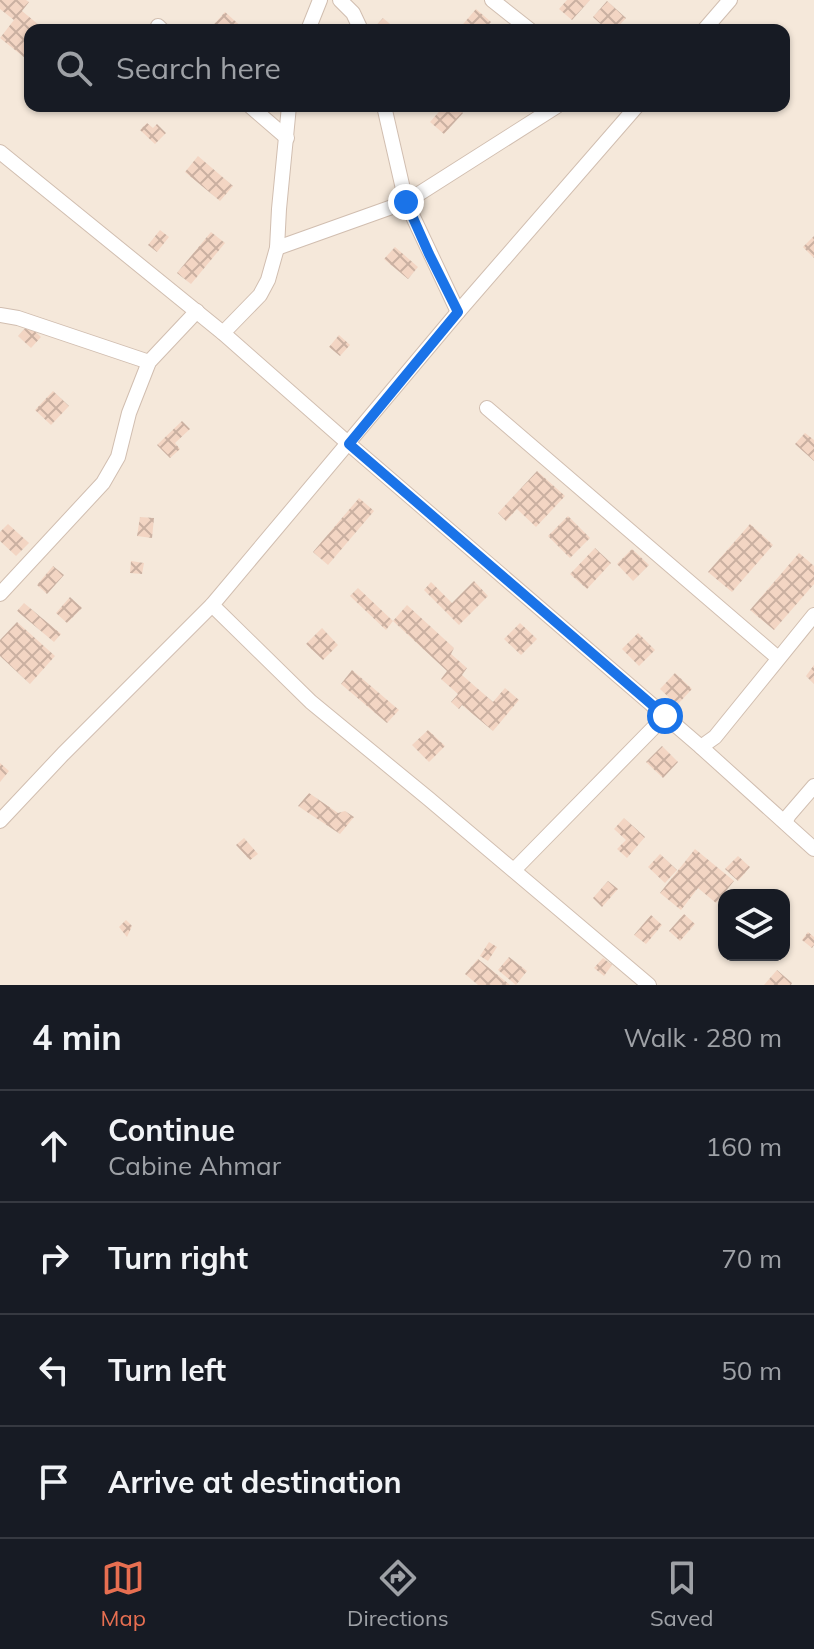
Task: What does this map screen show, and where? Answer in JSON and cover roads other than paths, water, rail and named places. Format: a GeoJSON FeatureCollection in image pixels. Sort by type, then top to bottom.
{"type":"FeatureCollection","features":[{"type":"Feature","properties":{"kind":"street"},"geometry":{"type":"LineString","coordinates":[[310,24],[320,0]]}},
{"type":"Feature","properties":{"kind":"street"},"geometry":{"type":"LineString","coordinates":[[340,0],[353,13],[358,24]]}},
{"type":"Feature","properties":{"kind":"street"},"geometry":{"type":"LineString","coordinates":[[492,0],[522,24]]}},
{"type":"Feature","properties":{"kind":"street"},"geometry":{"type":"LineString","coordinates":[[709,24],[730,0]]}},
{"type":"Feature","properties":{"kind":"street"},"geometry":{"type":"LineString","coordinates":[[257,112],[287,138]]}},
{"type":"Feature","properties":{"kind":"street"},"geometry":{"type":"LineString","coordinates":[[223,333],[260,295],[268,280],[277,248],[289,112]]}},
{"type":"Feature","properties":{"kind":"street"},"geometry":{"type":"LineString","coordinates":[[385,112],[406,202],[458,312]]}},
{"type":"Feature","properties":{"kind":"street"},"geometry":{"type":"LineString","coordinates":[[277,248],[406,202],[548,112]]}},
{"type":"Feature","properties":{"kind":"street"},"geometry":{"type":"LineString","coordinates":[[0,821],[212,605],[628,112]]}},
{"type":"Feature","properties":{"kind":"street"},"geometry":{"type":"LineString","coordinates":[[0,152],[223,333],[701,747],[814,849]]}},
{"type":"Feature","properties":{"kind":"street"},"geometry":{"type":"LineString","coordinates":[[0,594],[103,483],[118,457],[129,413],[149,362],[197,311]]}},
{"type":"Feature","properties":{"kind":"street"},"geometry":{"type":"LineString","coordinates":[[0,315],[18,318],[149,362]]}},
{"type":"Feature","properties":{"kind":"street"},"geometry":{"type":"LineString","coordinates":[[487,408],[778,658]]}},
{"type":"Feature","properties":{"kind":"street"},"geometry":{"type":"LineString","coordinates":[[212,605],[311,702],[649,985]]}},
{"type":"Feature","properties":{"kind":"street"},"geometry":{"type":"LineString","coordinates":[[701,747],[715,737],[814,615]]}},
{"type":"Feature","properties":{"kind":"street"},"geometry":{"type":"LineString","coordinates":[[514,870],[665,716]]}},
{"type":"Feature","properties":{"kind":"street"},"geometry":{"type":"LineString","coordinates":[[785,822],[814,786]]}}]}
